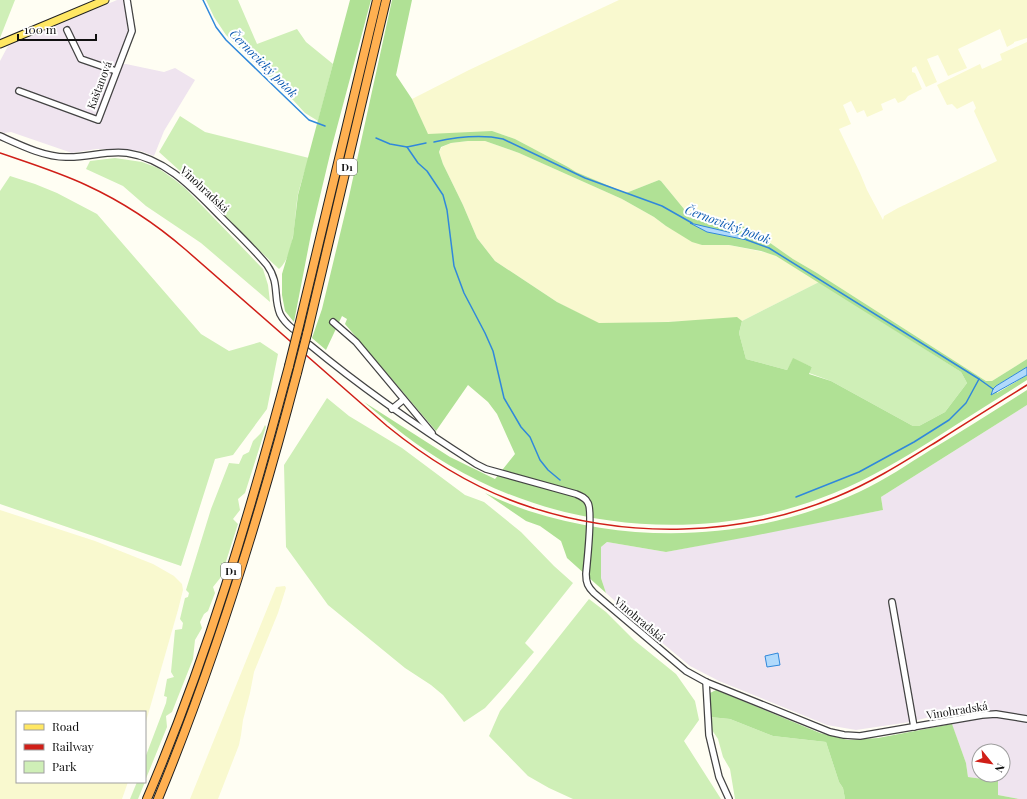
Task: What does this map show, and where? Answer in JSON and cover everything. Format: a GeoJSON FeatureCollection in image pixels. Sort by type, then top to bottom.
{"type":"FeatureCollection","features":[{"type":"Feature","properties":{"kind":"highway","name":"D1"},"geometry":{"type":"LineString","coordinates":[[147,799],[181,716],[225,588],[256,487],[289,366],[296,328],[377,0]]}},
{"type":"Feature","properties":{"kind":"highway","name":"D1"},"geometry":{"type":"LineString","coordinates":[[158,799],[207,674],[265,490],[307,334],[386,0]]}},
{"type":"Feature","properties":{"kind":"main road"},"geometry":{"type":"LineString","coordinates":[[0,44],[105,0]]}},
{"type":"Feature","properties":{"kind":"street","name":"Kaštanová"},"geometry":{"type":"LineString","coordinates":[[19,92],[98,120],[132,31],[127,0]]}},
{"type":"Feature","properties":{"kind":"street"},"geometry":{"type":"LineString","coordinates":[[67,30],[81,59],[116,71]]}},
{"type":"Feature","properties":{"kind":"street","name":"Vinohradská"},"geometry":{"type":"LineString","coordinates":[[0,136],[52,156],[66,157],[108,153],[128,153],[148,159],[170,170],[190,186],[267,264],[275,280],[280,314],[284,320],[296,328]]}},
{"type":"Feature","properties":{"kind":"street","name":"Vinohradská"},"geometry":{"type":"LineString","coordinates":[[333,322],[356,342],[437,439]]}},
{"type":"Feature","properties":{"kind":"street","name":"Vinohradská"},"geometry":{"type":"LineString","coordinates":[[310,345],[392,409],[476,464],[486,469],[576,494],[586,499],[591,515],[586,574],[586,580],[589,587],[594,593],[686,671],[706,682],[830,732],[844,735],[860,736],[982,715],[996,714],[1027,719]]}},
{"type":"Feature","properties":{"kind":"street"},"geometry":{"type":"LineString","coordinates":[[392,409],[403,400]]}},
{"type":"Feature","properties":{"kind":"street","name":"Vinohradská"},"geometry":{"type":"LineString","coordinates":[[892,602],[914,727]]}},
{"type":"Feature","properties":{"kind":"street"},"geometry":{"type":"LineString","coordinates":[[706,682],[709,736],[719,777],[729,799]]}},
{"type":"Feature","properties":{"kind":"shaded area"},"geometry":{"type":"Polygon","coordinates":[[[117,0],[124,1],[128,31],[116,65],[126,64],[164,72],[175,68],[195,80],[164,131],[154,156],[141,151],[117,149],[96,149],[72,153],[11,132],[4,133],[0,131],[0,61],[8,46],[117,0]]]}},
{"type":"Feature","properties":{"kind":"shaded area"},"geometry":{"type":"Polygon","coordinates":[[[1027,405],[1027,799],[998,795],[998,783],[1011,783],[1011,743],[971,743],[971,777],[968,777],[966,763],[948,714],[910,722],[856,730],[827,725],[719,681],[690,666],[606,593],[601,578],[601,547],[607,542],[666,552],[883,510],[881,497],[1027,405]]]}},
{"type":"Feature","properties":{"kind":"green space"},"geometry":{"type":"Polygon","coordinates":[[[0,0],[15,0],[0,38],[0,0]]]}},
{"type":"Feature","properties":{"kind":"green space"},"geometry":{"type":"Polygon","coordinates":[[[206,0],[238,0],[257,44],[297,29],[306,42],[333,64],[318,121],[305,113],[226,35],[214,17],[206,0]]]}},
{"type":"Feature","properties":{"kind":"green space"},"geometry":{"type":"Polygon","coordinates":[[[350,0],[371,0],[332,146],[311,234],[294,322],[285,311],[282,295],[282,274],[293,237],[298,195],[350,0]]]}},
{"type":"Feature","properties":{"kind":"green space"},"geometry":{"type":"Polygon","coordinates":[[[392,0],[412,0],[396,75],[412,99],[428,134],[492,131],[515,139],[576,172],[626,193],[659,180],[684,209],[696,220],[734,223],[750,229],[793,259],[986,381],[992,381],[1027,359],[1027,367],[996,386],[997,393],[1027,375],[1027,380],[898,461],[873,475],[834,493],[787,509],[738,520],[688,524],[638,524],[589,517],[540,505],[494,488],[449,465],[426,451],[364,402],[450,457],[495,479],[515,454],[497,414],[488,402],[468,385],[436,431],[345,324],[347,319],[342,316],[326,350],[312,338],[322,309],[348,201],[392,0]],[[485,141],[451,143],[441,147],[439,152],[443,164],[477,238],[495,261],[557,302],[599,323],[668,322],[737,317],[742,321],[739,333],[746,359],[787,370],[793,358],[812,367],[809,374],[831,381],[913,426],[919,426],[945,412],[967,383],[961,372],[776,256],[761,251],[729,245],[702,245],[692,242],[654,217],[622,199],[519,153],[485,141]]]}},
{"type":"Feature","properties":{"kind":"green space"},"geometry":{"type":"Polygon","coordinates":[[[619,0],[1027,0],[1027,38],[1014,42],[1007,47],[1000,29],[958,49],[967,68],[948,76],[938,55],[927,59],[937,82],[926,87],[916,66],[912,68],[912,72],[915,73],[922,89],[898,103],[895,98],[881,104],[883,110],[867,117],[864,110],[857,113],[851,101],[843,105],[851,124],[839,129],[867,190],[883,220],[884,216],[898,208],[997,161],[974,111],[976,108],[973,101],[957,109],[952,104],[947,105],[937,85],[980,64],[982,69],[1002,60],[1000,54],[1027,42],[1027,359],[992,381],[986,381],[793,259],[750,229],[734,223],[696,220],[684,209],[659,180],[626,193],[576,172],[515,139],[501,134],[461,133],[428,135],[412,99],[469,70],[619,0]]]}},
{"type":"Feature","properties":{"kind":"green space"},"geometry":{"type":"Polygon","coordinates":[[[180,116],[205,132],[309,158],[298,194],[289,254],[279,269],[225,218],[190,180],[159,152],[180,116]]]}},
{"type":"Feature","properties":{"kind":"green space"},"geometry":{"type":"Polygon","coordinates":[[[485,141],[519,153],[622,199],[654,217],[666,226],[702,245],[729,245],[768,253],[776,256],[819,282],[742,321],[599,324],[557,302],[495,261],[477,238],[439,152],[442,147],[451,143],[485,141]]]}},
{"type":"Feature","properties":{"kind":"green space"},"geometry":{"type":"Polygon","coordinates":[[[115,158],[142,162],[158,168],[186,189],[263,269],[268,285],[270,302],[201,243],[146,206],[123,186],[86,169],[90,161],[115,158]]]}},
{"type":"Feature","properties":{"kind":"green space"},"geometry":{"type":"Polygon","coordinates":[[[10,176],[57,193],[97,214],[201,334],[229,351],[260,342],[278,354],[267,409],[233,455],[215,459],[181,566],[0,504],[0,191],[10,176]]]}},
{"type":"Feature","properties":{"kind":"green space"},"geometry":{"type":"Polygon","coordinates":[[[819,282],[961,372],[967,383],[945,412],[919,426],[913,426],[831,381],[809,373],[812,367],[793,359],[787,370],[746,359],[739,333],[742,321],[819,282]]]}},
{"type":"Feature","properties":{"kind":"green space"},"geometry":{"type":"Polygon","coordinates":[[[1027,390],[1027,405],[881,497],[883,510],[666,552],[607,542],[601,547],[601,578],[606,593],[567,558],[561,541],[540,526],[526,521],[485,493],[529,511],[570,522],[612,530],[654,533],[696,533],[738,528],[779,520],[819,508],[859,492],[896,472],[1027,390]]]}},
{"type":"Feature","properties":{"kind":"green space"},"geometry":{"type":"Polygon","coordinates":[[[327,398],[349,416],[402,448],[465,495],[484,502],[521,532],[573,583],[525,643],[534,652],[485,708],[464,722],[443,695],[431,685],[405,668],[328,605],[286,547],[284,465],[327,398]]]}},
{"type":"Feature","properties":{"kind":"green space"},"geometry":{"type":"Polygon","coordinates":[[[265,425],[266,427],[245,493],[238,499],[240,510],[233,519],[238,524],[221,577],[213,587],[215,593],[208,611],[204,614],[200,622],[202,628],[195,640],[193,659],[172,712],[166,716],[167,727],[146,779],[146,755],[166,703],[167,697],[164,696],[167,679],[174,677],[171,672],[175,630],[182,629],[183,623],[180,619],[185,598],[188,597],[189,593],[186,590],[211,509],[229,463],[239,464],[243,455],[249,452],[253,441],[261,433],[265,425]]]}},
{"type":"Feature","properties":{"kind":"green space"},"geometry":{"type":"Polygon","coordinates":[[[0,510],[95,541],[153,564],[174,576],[182,584],[183,590],[146,722],[146,711],[16,711],[16,783],[128,783],[122,799],[0,799],[0,510]]]}},
{"type":"Feature","properties":{"kind":"green space"},"geometry":{"type":"Polygon","coordinates":[[[285,586],[286,588],[278,613],[254,672],[239,745],[218,799],[190,799],[276,587],[285,586]]]}},
{"type":"Feature","properties":{"kind":"green space"},"geometry":{"type":"Polygon","coordinates":[[[589,599],[606,612],[634,640],[676,674],[695,701],[699,720],[684,741],[721,799],[573,799],[528,776],[489,736],[500,711],[589,599]]]}},
{"type":"Feature","properties":{"kind":"green space"},"geometry":{"type":"Polygon","coordinates":[[[716,690],[820,733],[848,740],[878,738],[952,724],[966,763],[968,777],[971,777],[971,783],[998,783],[998,795],[1019,799],[845,799],[843,788],[839,782],[826,742],[773,736],[730,719],[710,717],[710,693],[716,690]]]}},
{"type":"Feature","properties":{"kind":"green space"},"geometry":{"type":"Polygon","coordinates":[[[710,717],[730,719],[773,736],[826,742],[839,782],[843,788],[845,799],[735,799],[730,769],[723,757],[718,739],[712,730],[710,717]]]}},
{"type":"Feature","properties":{"kind":"green space"},"geometry":{"type":"Polygon","coordinates":[[[137,783],[145,783],[138,799],[130,799],[137,783]]]}},
{"type":"Feature","properties":{"kind":"water"},"geometry":{"type":"Polygon","coordinates":[[[690,223],[741,235],[747,240],[707,232],[690,223]]]}},
{"type":"Feature","properties":{"kind":"water"},"geometry":{"type":"Polygon","coordinates":[[[1027,367],[1027,375],[991,395],[996,386],[1027,367]]]}},
{"type":"Feature","properties":{"kind":"water"},"geometry":{"type":"Polygon","coordinates":[[[778,653],[780,665],[767,667],[765,656],[778,653]]]}},
{"type":"Feature","properties":{"kind":"waterway","name":"Černovický potok"},"geometry":{"type":"LineString","coordinates":[[203,0],[216,27],[226,40],[309,120],[325,126]]}},
{"type":"Feature","properties":{"kind":"waterway","name":"Černovický potok"},"geometry":{"type":"LineString","coordinates":[[434,142],[468,137],[494,137],[503,139],[585,178],[662,206],[692,223]]}},
{"type":"Feature","properties":{"kind":"waterway","name":"Černovický potok"},"geometry":{"type":"LineString","coordinates":[[376,138],[390,144],[407,147],[426,143]]}},
{"type":"Feature","properties":{"kind":"waterway"},"geometry":{"type":"LineString","coordinates":[[407,147],[418,163],[427,171],[443,195],[447,210],[454,266],[464,293],[493,351],[504,398],[521,427],[530,437],[540,460],[548,470],[560,480]]}},
{"type":"Feature","properties":{"kind":"waterway","name":"Černovický potok"},"geometry":{"type":"LineString","coordinates":[[747,240],[769,248],[993,389]]}},
{"type":"Feature","properties":{"kind":"waterway"},"geometry":{"type":"LineString","coordinates":[[796,497],[859,472],[914,442],[949,420],[966,403],[979,379]]}},
{"type":"Feature","properties":{"kind":"railway"},"geometry":{"type":"LineString","coordinates":[[0,153],[86,185],[126,206],[151,222],[186,250],[387,426],[437,463],[473,483],[510,500],[567,517],[606,525],[684,529],[723,526],[761,520],[799,510],[836,497],[877,478],[1027,385]]}}]}
